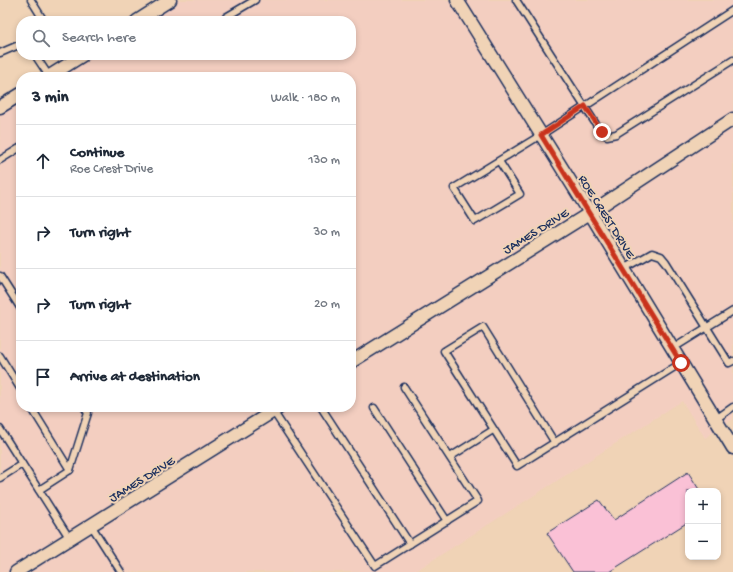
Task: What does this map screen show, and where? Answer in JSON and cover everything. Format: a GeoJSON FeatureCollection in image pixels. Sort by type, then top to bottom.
{"type":"FeatureCollection","features":[{"type":"Feature","properties":{"kind":"street"},"geometry":{"type":"LineString","coordinates":[[145,16],[170,0]]}},
{"type":"Feature","properties":{"kind":"street","name":"ROE CREST DRIVE"},"geometry":{"type":"LineString","coordinates":[[457,0],[590,213],[733,448]]}},
{"type":"Feature","properties":{"kind":"street"},"geometry":{"type":"LineString","coordinates":[[56,72],[75,60]]}},
{"type":"Feature","properties":{"kind":"street"},"geometry":{"type":"LineString","coordinates":[[0,108],[16,97]]}},
{"type":"Feature","properties":{"kind":"street","name":"JAMES DRIVE"},"geometry":{"type":"LineString","coordinates":[[356,359],[590,213],[733,119]]}},
{"type":"Feature","properties":{"kind":"street","name":"JAMES DRIVE"},"geometry":{"type":"LineString","coordinates":[[16,572],[272,412]]}},
{"type":"Feature","properties":{"kind":"lane"},"geometry":{"type":"LineString","coordinates":[[31,0],[41,16]]}},
{"type":"Feature","properties":{"kind":"lane"},"geometry":{"type":"LineString","coordinates":[[228,16],[255,0]]}},
{"type":"Feature","properties":{"kind":"lane"},"geometry":{"type":"LineString","coordinates":[[516,0],[602,132],[607,136],[616,134],[733,60]]}},
{"type":"Feature","properties":{"kind":"lane"},"geometry":{"type":"LineString","coordinates":[[499,161],[520,194],[475,221],[454,188],[541,135],[733,10]]}},
{"type":"Feature","properties":{"kind":"lane"},"geometry":{"type":"LineString","coordinates":[[0,53],[16,46]]}},
{"type":"Feature","properties":{"kind":"lane"},"geometry":{"type":"LineString","coordinates":[[39,60],[45,72]]}},
{"type":"Feature","properties":{"kind":"lane"},"geometry":{"type":"LineString","coordinates":[[0,160],[16,150]]}},
{"type":"Feature","properties":{"kind":"lane"},"geometry":{"type":"LineString","coordinates":[[624,269],[652,253],[661,256],[729,363],[733,361]]}},
{"type":"Feature","properties":{"kind":"lane"},"geometry":{"type":"LineString","coordinates":[[0,276],[16,301]]}},
{"type":"Feature","properties":{"kind":"lane"},"geometry":{"type":"LineString","coordinates":[[672,349],[733,311]]}},
{"type":"Feature","properties":{"kind":"lane"},"geometry":{"type":"LineString","coordinates":[[555,443],[483,327],[444,351],[517,466],[555,443],[681,363]]}},
{"type":"Feature","properties":{"kind":"lane"},"geometry":{"type":"LineString","coordinates":[[0,356],[16,382]]}},
{"type":"Feature","properties":{"kind":"lane"},"geometry":{"type":"LineString","coordinates":[[279,412],[376,566],[478,501],[404,387]]}},
{"type":"Feature","properties":{"kind":"lane"},"geometry":{"type":"LineString","coordinates":[[716,418],[733,407]]}},
{"type":"Feature","properties":{"kind":"lane"},"geometry":{"type":"LineString","coordinates":[[374,408],[447,521]]}},
{"type":"Feature","properties":{"kind":"lane"},"geometry":{"type":"LineString","coordinates":[[35,412],[70,470]]}},
{"type":"Feature","properties":{"kind":"lane"},"geometry":{"type":"LineString","coordinates":[[39,490],[70,470],[87,412]]}},
{"type":"Feature","properties":{"kind":"lane"},"geometry":{"type":"LineString","coordinates":[[324,412],[410,544]]}},
{"type":"Feature","properties":{"kind":"lane"},"geometry":{"type":"LineString","coordinates":[[0,429],[70,538]]}},
{"type":"Feature","properties":{"kind":"lane"},"geometry":{"type":"LineString","coordinates":[[450,457],[493,430]]}},
{"type":"Feature","properties":{"kind":"lane"},"geometry":{"type":"LineString","coordinates":[[0,478],[22,464]]}},
{"type":"Feature","properties":{"kind":"lane"},"geometry":{"type":"LineString","coordinates":[[90,526],[121,572]]}},
{"type":"Feature","properties":{"kind":"shaded area"},"geometry":{"type":"Polygon","coordinates":[[[158,0],[733,0],[733,419],[705,438],[682,401],[414,572],[0,572],[0,99],[16,89],[16,412],[356,412],[356,72],[43,72],[62,60],[356,60],[356,16],[133,16],[158,0]]]}},
{"type":"Feature","properties":{"kind":"building"},"geometry":{"type":"Polygon","coordinates":[[[688,472],[698,488],[685,488],[685,524],[609,572],[573,572],[547,533],[599,500],[614,520],[688,472]]]}},
{"type":"Feature","properties":{"kind":"route"},"geometry":{"type":"LineString","coordinates":[[602,132],[585,106],[541,135],[681,363]]}}]}
